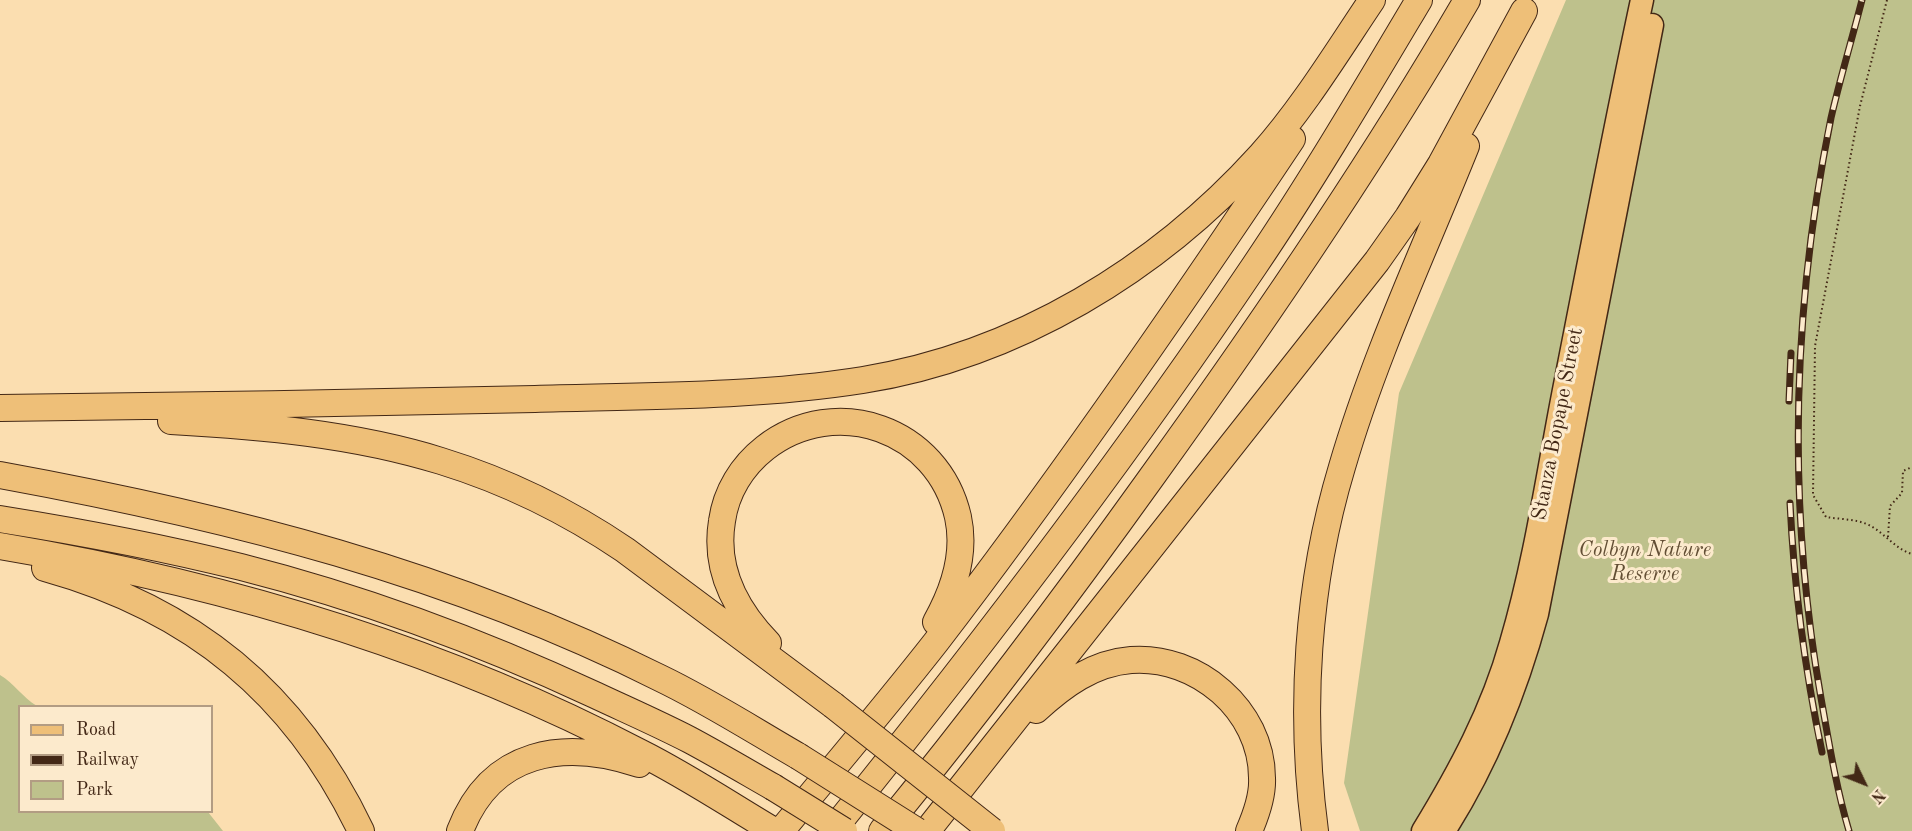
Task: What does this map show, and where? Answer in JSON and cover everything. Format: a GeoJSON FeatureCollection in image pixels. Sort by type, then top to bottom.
{"type":"FeatureCollection","features":[{"type":"Feature","properties":{"kind":"highway"},"geometry":{"type":"LineString","coordinates":[[0,410],[757,392],[866,379],[971,353],[1033,327],[1126,273],[1180,233],[1213,204],[1263,152],[1303,100],[1372,0]]}},
{"type":"Feature","properties":{"kind":"highway"},"geometry":{"type":"LineString","coordinates":[[781,831],[937,639],[1131,376],[1316,102],[1379,0]]}},
{"type":"Feature","properties":{"kind":"highway"},"geometry":{"type":"LineString","coordinates":[[832,831],[999,622],[1177,378],[1269,243],[1346,123],[1419,0]]}},
{"type":"Feature","properties":{"kind":"highway"},"geometry":{"type":"LineString","coordinates":[[882,831],[1052,615],[1233,365],[1383,137],[1467,0]]}},
{"type":"Feature","properties":{"kind":"highway"},"geometry":{"type":"LineString","coordinates":[[927,831],[1383,252],[1441,165],[1526,5]]}},
{"type":"Feature","properties":{"kind":"highway"},"geometry":{"type":"LineString","coordinates":[[1315,831],[1309,763],[1309,673],[1314,606],[1321,556],[1341,468],[1369,384],[1526,5]]}},
{"type":"Feature","properties":{"kind":"highway"},"geometry":{"type":"LineString","coordinates":[[0,410],[284,429],[385,446],[441,461],[521,492],[596,531],[665,578],[830,702],[992,831]]}},
{"type":"Feature","properties":{"kind":"highway"},"geometry":{"type":"LineString","coordinates":[[830,702],[762,637],[743,614],[733,598],[721,566],[720,530],[732,487],[758,453],[785,435],[802,428],[818,423],[855,422],[881,429],[909,442],[938,471],[954,503],[960,533],[960,550],[953,585],[932,631],[853,743]]}},
{"type":"Feature","properties":{"kind":"highway"},"geometry":{"type":"LineString","coordinates":[[0,475],[92,492],[208,518],[325,548],[407,573],[566,635],[661,678],[798,756],[917,831]]}},
{"type":"Feature","properties":{"kind":"highway"},"geometry":{"type":"LineString","coordinates":[[0,519],[150,545],[242,567],[318,588],[443,630],[528,664],[688,739],[773,787],[844,831]]}},
{"type":"Feature","properties":{"kind":"highway"},"geometry":{"type":"LineString","coordinates":[[0,546],[74,558],[187,584],[276,608],[390,644],[522,695],[586,725],[642,753],[774,831]]}},
{"type":"Feature","properties":{"kind":"highway"},"geometry":{"type":"LineString","coordinates":[[0,556],[58,571],[105,588],[161,614],[207,642],[236,664],[282,708],[332,775],[361,831]]}},
{"type":"Feature","properties":{"kind":"highway"},"geometry":{"type":"LineString","coordinates":[[954,798],[1033,713],[1068,683],[1115,663],[1131,660],[1153,661],[1190,670],[1205,679],[1230,699],[1248,726],[1261,761],[1263,780],[1256,816],[1249,831]]}},
{"type":"Feature","properties":{"kind":"highway"},"geometry":{"type":"LineString","coordinates":[[460,831],[466,814],[480,793],[498,776],[540,755],[562,751],[588,752],[637,763],[735,808]]}},
{"type":"Feature","properties":{"kind":"main road","name":"Stanza Bopape Street"},"geometry":{"type":"LineString","coordinates":[[1423,831],[1479,730],[1511,644],[1530,571],[1615,128],[1642,0]]}},
{"type":"Feature","properties":{"kind":"main road","name":"Stanza Bopape Street"},"geometry":{"type":"LineString","coordinates":[[1444,831],[1469,789],[1493,740],[1515,686],[1537,614],[1657,0]]}},
{"type":"Feature","properties":{"kind":"path"},"geometry":{"type":"LineString","coordinates":[[1887,0],[1860,106],[1815,346],[1813,495],[1826,517],[1865,523],[1888,537],[1904,552],[1912,554]]}},
{"type":"Feature","properties":{"kind":"path"},"geometry":{"type":"LineString","coordinates":[[1888,537],[1890,506],[1902,494],[1903,471],[1912,467]]}},
{"type":"Feature","properties":{"kind":"green space","name":"Colbyn Nature Reserve"},"geometry":{"type":"Polygon","coordinates":[[[1566,0],[1912,0],[1912,831],[1360,831],[1344,783],[1399,393],[1566,0]]]}},
{"type":"Feature","properties":{"kind":"green space"},"geometry":{"type":"Polygon","coordinates":[[[0,675],[36,705],[18,705],[18,813],[209,813],[223,831],[0,831],[0,675]]]}},
{"type":"Feature","properties":{"kind":"railway"},"geometry":{"type":"LineString","coordinates":[[1849,831],[1830,748],[1810,626],[1799,480],[1799,408],[1808,262],[1818,190],[1831,118],[1862,0]]}},
{"type":"Feature","properties":{"kind":"railway"},"geometry":{"type":"LineString","coordinates":[[1789,401],[1791,353]]}},
{"type":"Feature","properties":{"kind":"railway"},"geometry":{"type":"LineString","coordinates":[[1790,503],[1801,628],[1822,752]]}}]}
